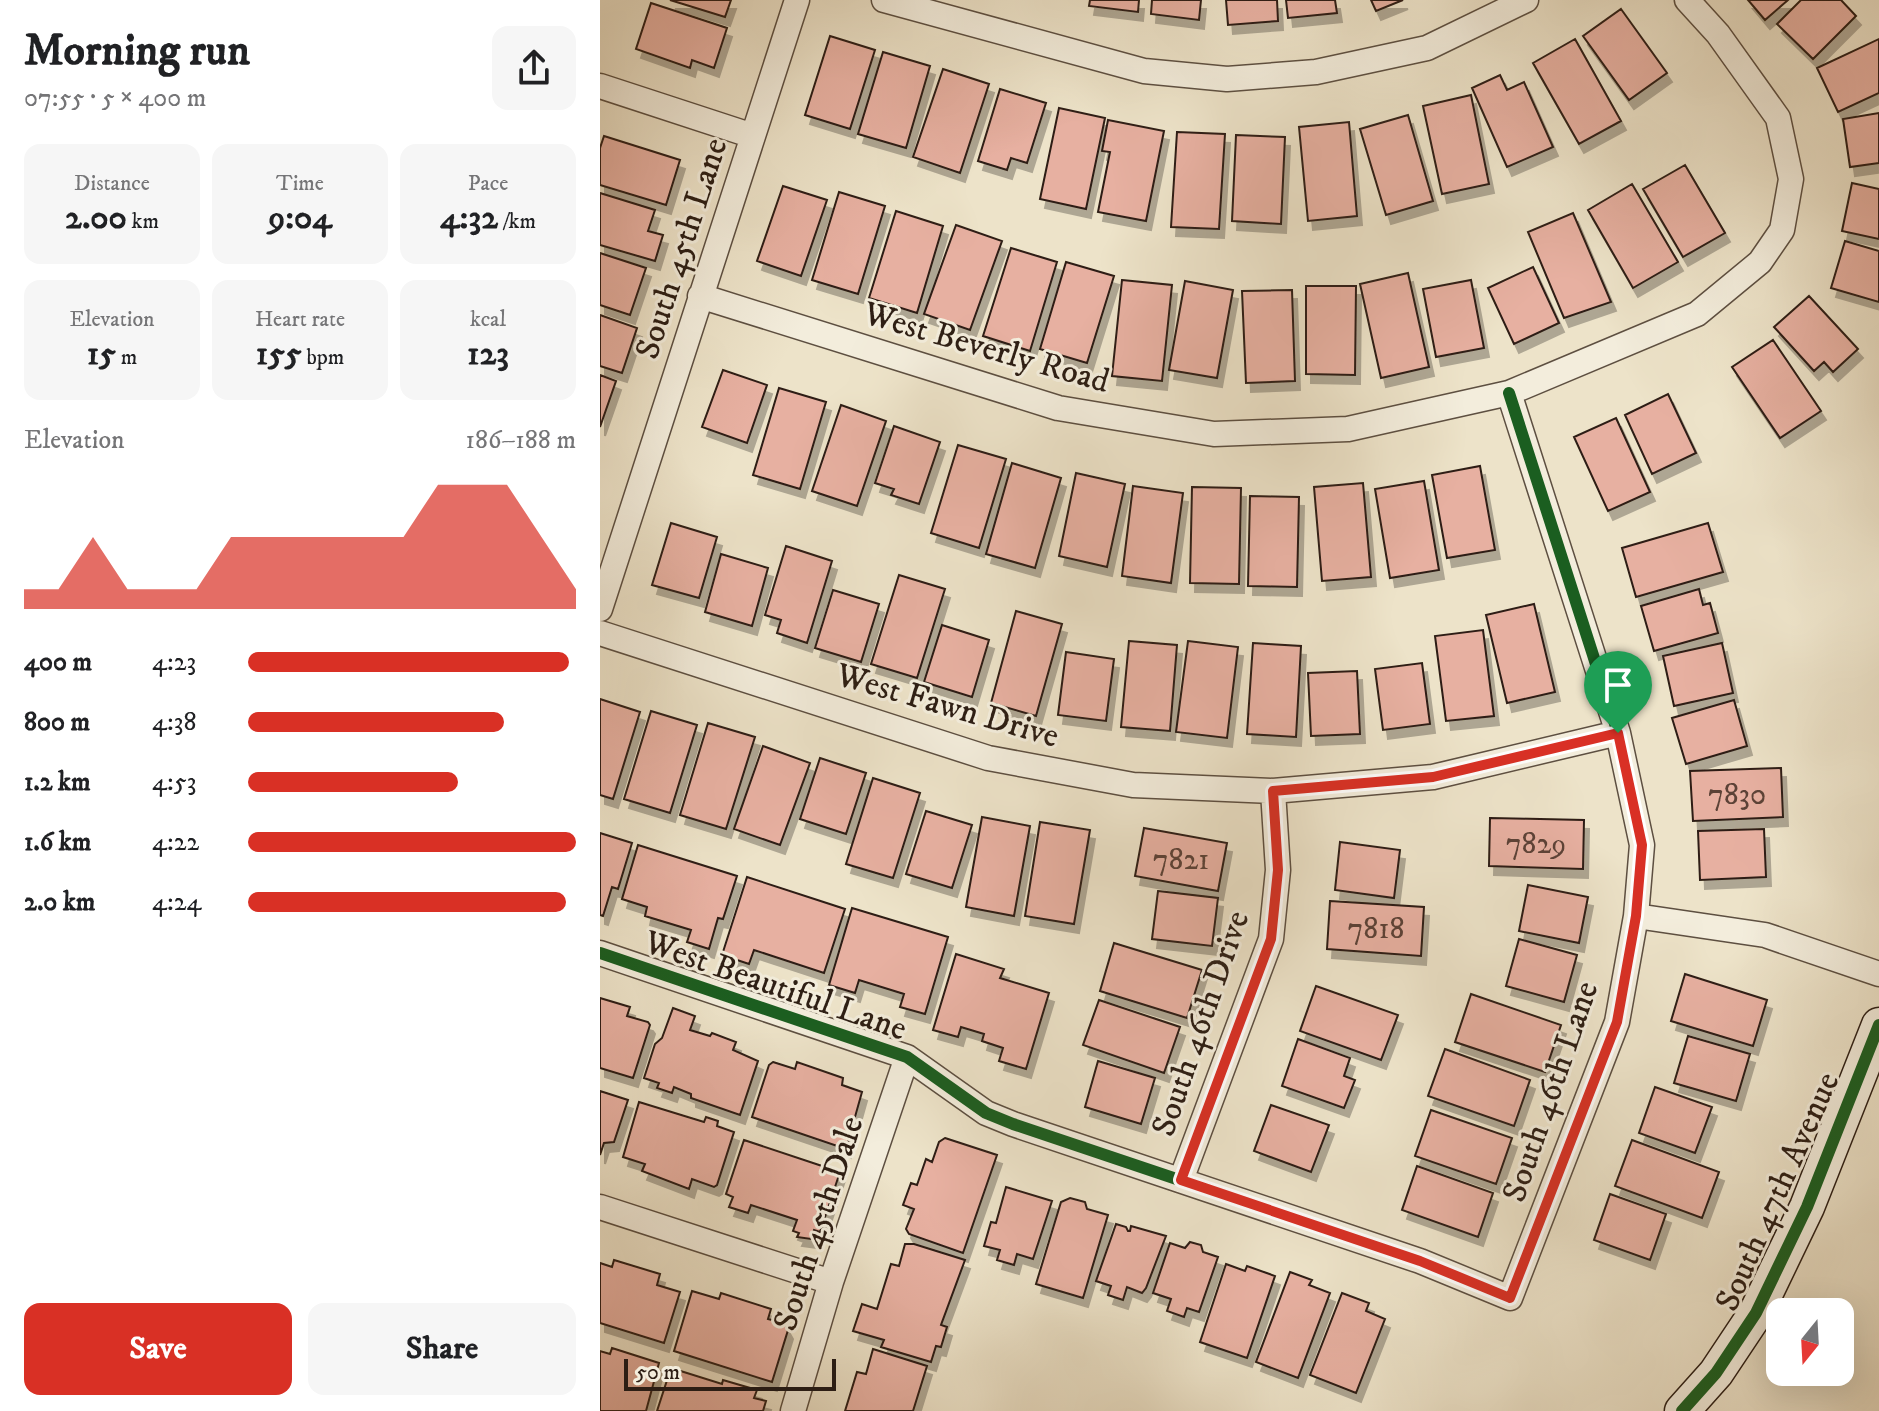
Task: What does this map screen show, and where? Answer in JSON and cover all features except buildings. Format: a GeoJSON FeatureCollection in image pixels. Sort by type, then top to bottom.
{"type":"FeatureCollection","features":[{"type":"Feature","properties":{"kind":"street","name":"South 45th Lane"},"geometry":{"type":"LineString","coordinates":[[600,609],[797,0]]}},
{"type":"Feature","properties":{"kind":"street"},"geometry":{"type":"LineString","coordinates":[[884,0],[1144,71],[1227,79],[1316,72],[1427,48],[1526,0]]}},
{"type":"Feature","properties":{"kind":"street","name":"West Beverly Road"},"geometry":{"type":"LineString","coordinates":[[700,296],[1058,408],[1214,434],[1348,429],[1509,393],[1697,314],[1760,262],[1782,230],[1791,179],[1778,118],[1718,34],[1687,0]]}},
{"type":"Feature","properties":{"kind":"street"},"geometry":{"type":"LineString","coordinates":[[600,86],[753,136]]}},
{"type":"Feature","properties":{"kind":"street","name":"South 46th Lane"},"geometry":{"type":"LineString","coordinates":[[1509,393],[1618,733],[1642,845],[1636,916],[1617,1022],[1510,1298]]}},
{"type":"Feature","properties":{"kind":"street","name":"West Fawn Drive"},"geometry":{"type":"LineString","coordinates":[[600,633],[988,758],[1133,785],[1273,791],[1433,777],[1618,733]]}},
{"type":"Feature","properties":{"kind":"street","name":"South 46th Drive"},"geometry":{"type":"LineString","coordinates":[[1181,1180],[1271,939],[1278,870],[1273,791]]}},
{"type":"Feature","properties":{"kind":"street"},"geometry":{"type":"LineString","coordinates":[[1636,916],[1765,935],[1879,974]]}},
{"type":"Feature","properties":{"kind":"street","name":"West Beautiful Lane"},"geometry":{"type":"LineString","coordinates":[[600,953],[907,1057],[986,1113],[1420,1261],[1510,1298]]}},
{"type":"Feature","properties":{"kind":"street","name":"South 47th Avenue"},"geometry":{"type":"LineString","coordinates":[[1682,1411],[1716,1373],[1756,1313],[1807,1207],[1879,1025]]}},
{"type":"Feature","properties":{"kind":"street","name":"South 45th Dale"},"geometry":{"type":"LineString","coordinates":[[793,1411],[831,1282],[907,1057]]}},
{"type":"Feature","properties":{"kind":"street"},"geometry":{"type":"LineString","coordinates":[[600,1207],[831,1282]]}},
{"type":"Feature","properties":{"kind":"cycle path"},"geometry":{"type":"LineString","coordinates":[[600,953],[907,1057],[986,1113],[1013,1124],[1420,1261],[1510,1298],[1617,1022],[1636,916],[1642,845],[1618,733],[1509,393]]}},
{"type":"Feature","properties":{"kind":"cycle path"},"geometry":{"type":"LineString","coordinates":[[1682,1411],[1716,1373],[1756,1313],[1807,1207],[1879,1025]]}},
{"type":"Feature","properties":{"kind":"route"},"geometry":{"type":"LineString","coordinates":[[1618,733],[1642,845],[1636,916],[1617,1022],[1510,1298],[1420,1261],[1181,1180],[1271,939],[1278,870],[1273,791],[1433,777],[1618,733]]}}]}
